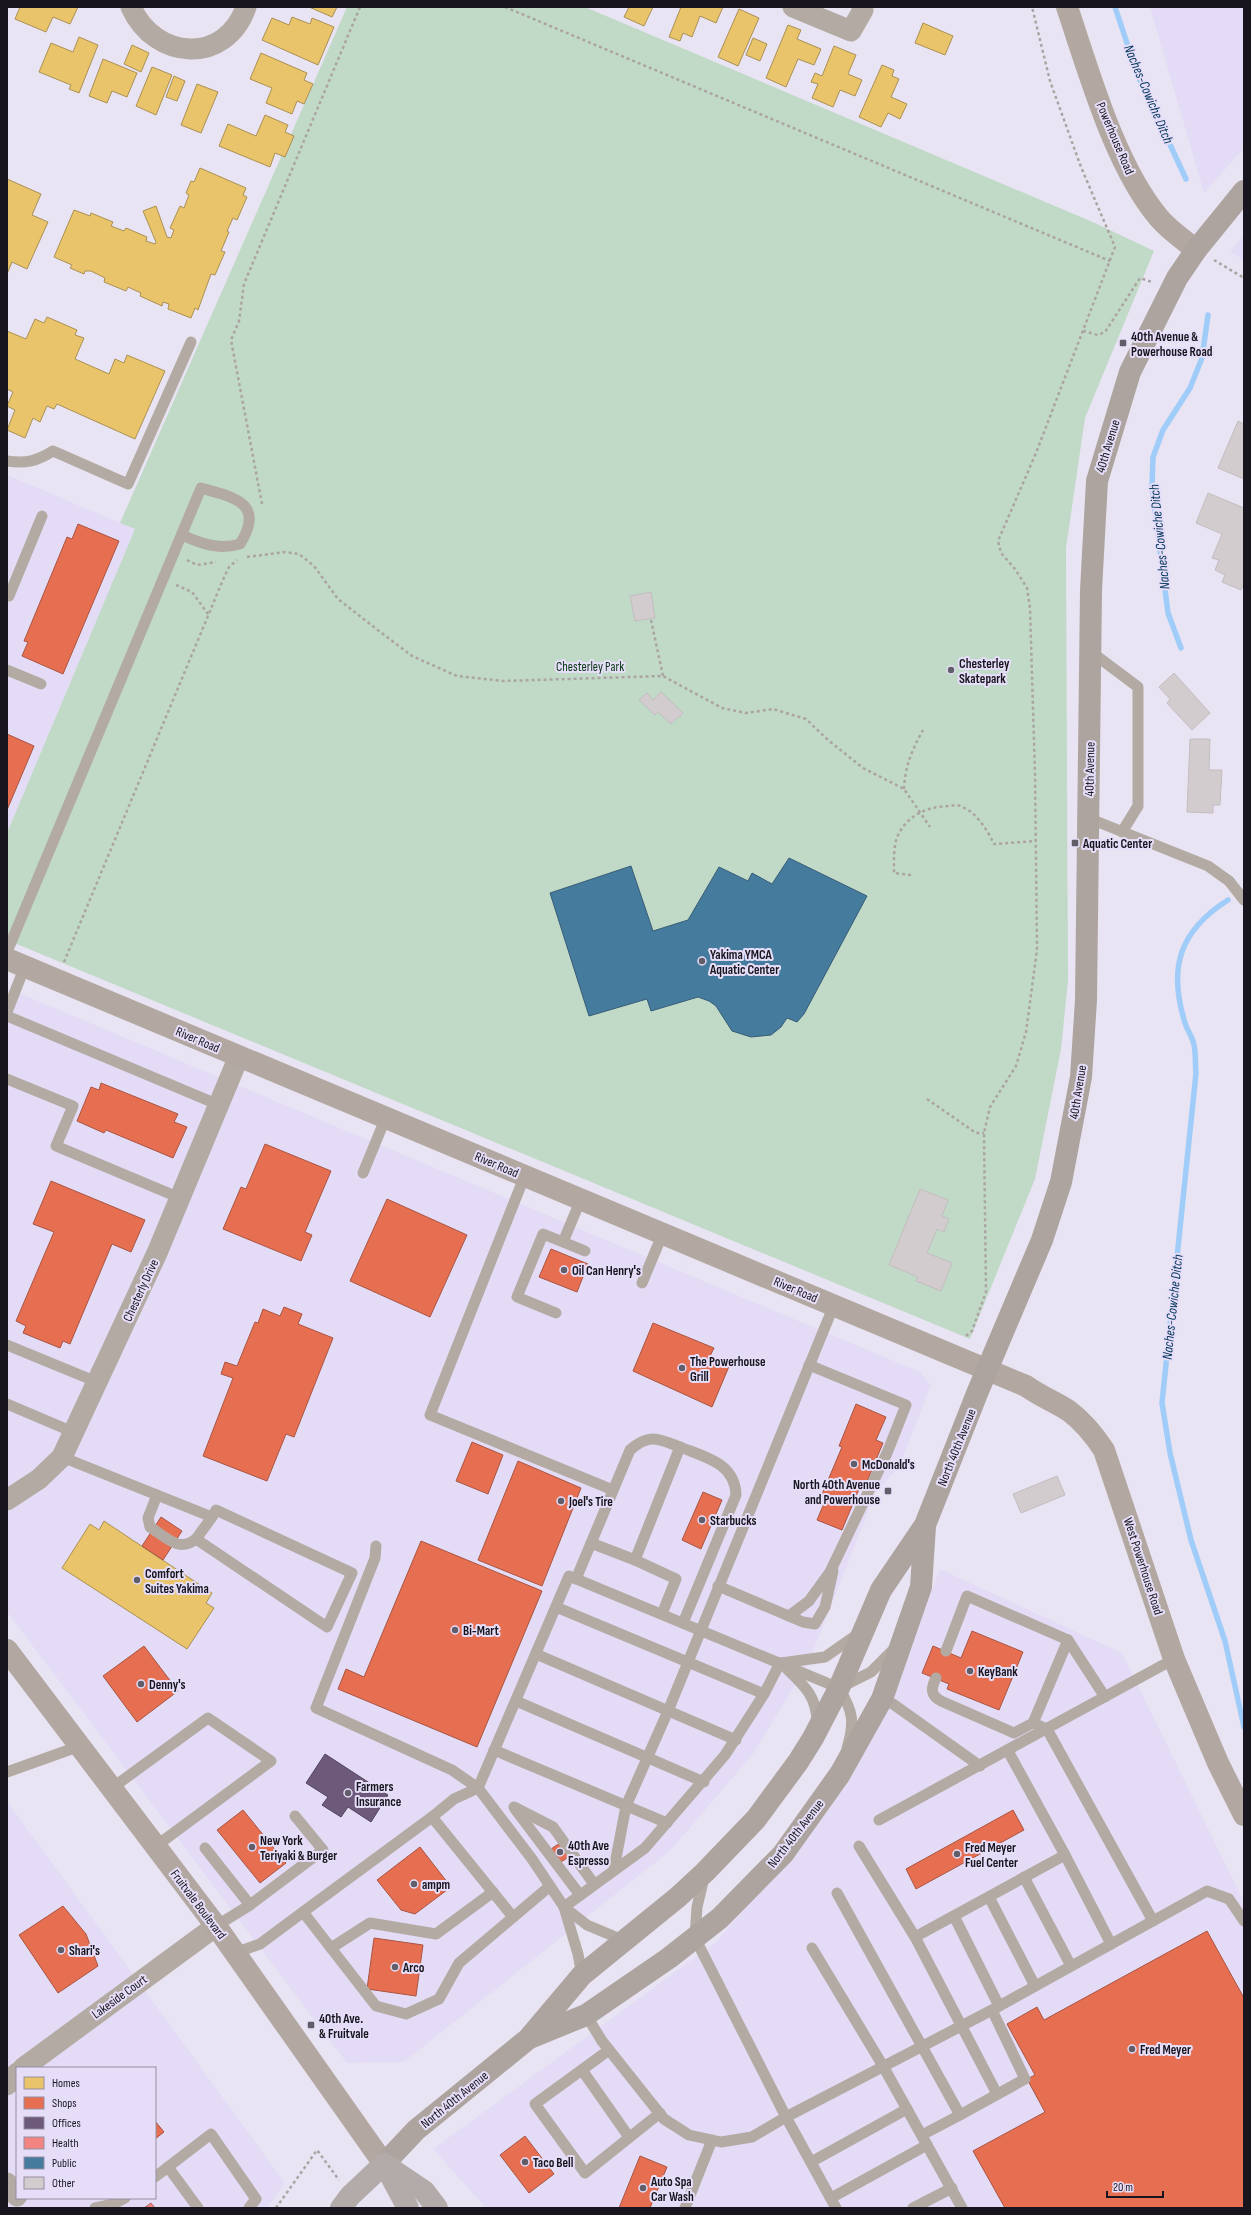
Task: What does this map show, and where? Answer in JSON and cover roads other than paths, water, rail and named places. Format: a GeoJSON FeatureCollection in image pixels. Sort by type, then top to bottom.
{"type":"FeatureCollection","features":[{"type":"Feature","properties":{"kind":"highway"},"geometry":{"type":"LineString","coordinates":[[341,2208],[350,2196],[384,2164]]}},
{"type":"Feature","properties":{"kind":"highway"},"geometry":{"type":"LineString","coordinates":[[384,2164],[408,2208]]}},
{"type":"Feature","properties":{"kind":"highway"},"geometry":{"type":"LineString","coordinates":[[384,2164],[424,2191],[437,2208]]}},
{"type":"Feature","properties":{"kind":"main road","name":"40th Avenue"},"geometry":{"type":"LineString","coordinates":[[987,1369],[1042,1240],[1061,1182],[1081,1077],[1086,1000],[1091,590],[1097,481],[1130,372],[1171,290],[1196,250],[1244,191]]}},
{"type":"Feature","properties":{"kind":"main road","name":"North 40th Avenue"},"geometry":{"type":"LineString","coordinates":[[384,2164],[416,2130],[528,2039],[582,1975],[705,1872],[756,1819],[798,1762],[813,1738],[839,1688],[881,1590],[925,1524],[987,1369]]}},
{"type":"Feature","properties":{"kind":"main road","name":"North 40th Avenue"},"geometry":{"type":"LineString","coordinates":[[528,2039],[586,2015],[695,1938],[720,1918],[782,1854],[840,1774],[882,1699],[921,1587],[925,1524]]}},
{"type":"Feature","properties":{"kind":"street"},"geometry":{"type":"LineString","coordinates":[[131,7],[141,26],[155,39],[174,47],[194,49],[213,44],[230,34],[242,18],[246,7]]}},
{"type":"Feature","properties":{"kind":"street"},"geometry":{"type":"LineString","coordinates":[[793,7],[851,31],[863,10],[862,7]]}},
{"type":"Feature","properties":{"kind":"street","name":"Powerhouse Road"},"geometry":{"type":"LineString","coordinates":[[1067,7],[1093,84],[1122,156],[1143,197],[1160,220],[1196,250]]}},
{"type":"Feature","properties":{"kind":"street","name":"River Road"},"geometry":{"type":"LineString","coordinates":[[16,962],[987,1369]]}},
{"type":"Feature","properties":{"kind":"street","name":"Chesterly Drive"},"geometry":{"type":"LineString","coordinates":[[7,1500],[39,1479],[62,1457],[157,1253],[239,1056]]}},
{"type":"Feature","properties":{"kind":"street","name":"West Powerhouse Road"},"geometry":{"type":"LineString","coordinates":[[987,1369],[1026,1386],[1037,1394],[1069,1411],[1093,1433],[1104,1450],[1174,1658],[1218,1763],[1244,1815]]}},
{"type":"Feature","properties":{"kind":"street","name":"Fruitvale Boulevard"},"geometry":{"type":"LineString","coordinates":[[7,1650],[216,1926],[384,2164]]}},
{"type":"Feature","properties":{"kind":"street","name":"Lakeside Court"},"geometry":{"type":"LineString","coordinates":[[24,2067],[216,1926]]}},
{"type":"Feature","properties":{"kind":"street"},"geometry":{"type":"LineString","coordinates":[[7,2085],[16,2075]]}},
{"type":"Feature","properties":{"kind":"street"},"geometry":{"type":"LineString","coordinates":[[7,2183],[16,2194]]}},
{"type":"Feature","properties":{"kind":"street"},"geometry":{"type":"LineString","coordinates":[[19,2199],[26,2208]]}},
{"type":"Feature","properties":{"kind":"lane"},"geometry":{"type":"LineString","coordinates":[[7,461],[22,464],[38,460],[53,451],[128,484],[190,342]]}},
{"type":"Feature","properties":{"kind":"lane"},"geometry":{"type":"LineString","coordinates":[[7,952],[201,488],[237,498],[248,511],[248,531],[240,544],[226,548],[207,546],[182,535]]}},
{"type":"Feature","properties":{"kind":"lane"},"geometry":{"type":"LineString","coordinates":[[8,598],[42,516]]}},
{"type":"Feature","properties":{"kind":"lane"},"geometry":{"type":"LineString","coordinates":[[1090,651],[1138,687],[1138,806],[1122,832]]}},
{"type":"Feature","properties":{"kind":"lane"},"geometry":{"type":"LineString","coordinates":[[7,670],[41,684]]}},
{"type":"Feature","properties":{"kind":"lane"},"geometry":{"type":"LineString","coordinates":[[1088,818],[1208,866],[1230,881],[1244,900]]}},
{"type":"Feature","properties":{"kind":"lane"},"geometry":{"type":"LineString","coordinates":[[7,1012],[16,962]]}},
{"type":"Feature","properties":{"kind":"lane"},"geometry":{"type":"LineString","coordinates":[[7,1016],[219,1105]]}},
{"type":"Feature","properties":{"kind":"lane"},"geometry":{"type":"LineString","coordinates":[[7,1079],[73,1106],[56,1146],[180,1198]]}},
{"type":"Feature","properties":{"kind":"lane"},"geometry":{"type":"LineString","coordinates":[[364,1173],[386,1117]]}},
{"type":"Feature","properties":{"kind":"lane"},"geometry":{"type":"LineString","coordinates":[[525,1175],[430,1415],[613,1490]]}},
{"type":"Feature","properties":{"kind":"lane"},"geometry":{"type":"LineString","coordinates":[[563,1242],[581,1199]]}},
{"type":"Feature","properties":{"kind":"lane"},"geometry":{"type":"LineString","coordinates":[[642,1283],[663,1233]]}},
{"type":"Feature","properties":{"kind":"lane"},"geometry":{"type":"LineString","coordinates":[[556,1313],[517,1297],[543,1234],[585,1251]]}},
{"type":"Feature","properties":{"kind":"lane"},"geometry":{"type":"LineString","coordinates":[[614,1869],[626,1806],[668,1711],[834,1305]]}},
{"type":"Feature","properties":{"kind":"lane"},"geometry":{"type":"LineString","coordinates":[[7,1345],[97,1382]]}},
{"type":"Feature","properties":{"kind":"lane"},"geometry":{"type":"LineString","coordinates":[[790,1616],[808,1601],[835,1562],[887,1453],[906,1405],[809,1365]]}},
{"type":"Feature","properties":{"kind":"lane"},"geometry":{"type":"LineString","coordinates":[[7,1404],[73,1432]]}},
{"type":"Feature","properties":{"kind":"lane"},"geometry":{"type":"LineString","coordinates":[[576,1579],[630,1450],[639,1442],[653,1438],[680,1447],[708,1459],[729,1471],[735,1483],[736,1495],[683,1623]]}},
{"type":"Feature","properties":{"kind":"lane"},"geometry":{"type":"LineString","coordinates":[[635,1560],[680,1447]]}},
{"type":"Feature","properties":{"kind":"lane"},"geometry":{"type":"LineString","coordinates":[[62,1457],[212,1517]]}},
{"type":"Feature","properties":{"kind":"lane"},"geometry":{"type":"LineString","coordinates":[[156,1495],[148,1518],[150,1527],[178,1545],[189,1545],[196,1539],[216,1510],[352,1572],[327,1628],[196,1539]]}},
{"type":"Feature","properties":{"kind":"lane"},"geometry":{"type":"LineString","coordinates":[[591,1543],[635,1560],[676,1579],[662,1614]]}},
{"type":"Feature","properties":{"kind":"lane"},"geometry":{"type":"LineString","coordinates":[[376,1546],[376,1558],[316,1708],[452,1770],[478,1788],[564,1907],[578,1954],[582,1975]]}},
{"type":"Feature","properties":{"kind":"lane"},"geometry":{"type":"LineString","coordinates":[[718,1586],[803,1622],[815,1624],[825,1607],[835,1562]]}},
{"type":"Feature","properties":{"kind":"lane"},"geometry":{"type":"LineString","coordinates":[[235,1953],[260,1944],[432,1817],[454,1799],[478,1788],[569,1576],[839,1688],[850,1707],[851,1719],[849,1741],[840,1774]]}},
{"type":"Feature","properties":{"kind":"lane"},"geometry":{"type":"LineString","coordinates":[[946,1651],[967,1596],[1068,1640],[1105,1697]]}},
{"type":"Feature","properties":{"kind":"lane"},"geometry":{"type":"LineString","coordinates":[[556,1607],[764,1694]]}},
{"type":"Feature","properties":{"kind":"lane"},"geometry":{"type":"LineString","coordinates":[[780,1663],[825,1657],[863,1630]]}},
{"type":"Feature","properties":{"kind":"lane"},"geometry":{"type":"LineString","coordinates":[[839,1688],[870,1672],[892,1652],[904,1635]]}},
{"type":"Feature","properties":{"kind":"lane"},"geometry":{"type":"LineString","coordinates":[[936,1678],[932,1686],[932,1691],[935,1697],[1014,1733],[1033,1723],[1068,1640]]}},
{"type":"Feature","properties":{"kind":"lane"},"geometry":{"type":"LineString","coordinates":[[536,1654],[736,1740]]}},
{"type":"Feature","properties":{"kind":"lane"},"geometry":{"type":"LineString","coordinates":[[879,1820],[1008,1751],[1174,1658]]}},
{"type":"Feature","properties":{"kind":"lane"},"geometry":{"type":"LineString","coordinates":[[564,1907],[614,1869],[645,1848],[704,1782],[736,1740],[764,1694],[780,1663]]}},
{"type":"Feature","properties":{"kind":"lane"},"geometry":{"type":"LineString","coordinates":[[780,1663],[807,1688],[817,1710],[817,1724],[813,1738]]}},
{"type":"Feature","properties":{"kind":"lane"},"geometry":{"type":"LineString","coordinates":[[882,1699],[893,1704],[980,1766]]}},
{"type":"Feature","properties":{"kind":"lane"},"geometry":{"type":"LineString","coordinates":[[516,1700],[704,1782]]}},
{"type":"Feature","properties":{"kind":"lane"},"geometry":{"type":"LineString","coordinates":[[112,1788],[208,1718],[270,1761],[156,1846]]}},
{"type":"Feature","properties":{"kind":"lane"},"geometry":{"type":"LineString","coordinates":[[1033,1723],[1047,1729],[1153,1921]]}},
{"type":"Feature","properties":{"kind":"lane"},"geometry":{"type":"LineString","coordinates":[[7,1772],[80,1746]]}},
{"type":"Feature","properties":{"kind":"lane"},"geometry":{"type":"LineString","coordinates":[[494,1750],[667,1823]]}},
{"type":"Feature","properties":{"kind":"lane"},"geometry":{"type":"LineString","coordinates":[[1008,1751],[1065,1855],[1111,1944]]}},
{"type":"Feature","properties":{"kind":"lane"},"geometry":{"type":"LineString","coordinates":[[580,1894],[514,1807],[553,1827],[594,1884]]}},
{"type":"Feature","properties":{"kind":"lane"},"geometry":{"type":"LineString","coordinates":[[216,1926],[250,1905],[323,1850],[295,1816]]}},
{"type":"Feature","properties":{"kind":"lane"},"geometry":{"type":"LineString","coordinates":[[432,1817],[513,1918]]}},
{"type":"Feature","properties":{"kind":"lane"},"geometry":{"type":"LineString","coordinates":[[859,1846],[915,1937],[997,2094]]}},
{"type":"Feature","properties":{"kind":"lane"},"geometry":{"type":"LineString","coordinates":[[205,1848],[250,1905]]}},
{"type":"Feature","properties":{"kind":"lane"},"geometry":{"type":"LineString","coordinates":[[915,1937],[1065,1855]]}},
{"type":"Feature","properties":{"kind":"lane"},"geometry":{"type":"LineString","coordinates":[[705,1872],[697,1907],[695,1938],[786,2117],[833,2203],[927,2145]]}},
{"type":"Feature","properties":{"kind":"lane"},"geometry":{"type":"LineString","coordinates":[[1024,1877],[1071,1966]]}},
{"type":"Feature","properties":{"kind":"lane"},"geometry":{"type":"LineString","coordinates":[[303,1912],[376,2006],[406,2014],[439,1999],[459,1963],[550,1886]]}},
{"type":"Feature","properties":{"kind":"lane"},"geometry":{"type":"LineString","coordinates":[[586,2015],[609,2050],[664,2119],[689,2135],[721,2142],[752,2137],[786,2117],[995,2008],[1207,1891],[1229,1899],[1244,1922]]}},
{"type":"Feature","properties":{"kind":"lane"},"geometry":{"type":"LineString","coordinates":[[331,1948],[370,1923],[436,1934],[493,1892]]}},
{"type":"Feature","properties":{"kind":"lane"},"geometry":{"type":"LineString","coordinates":[[837,1893],[960,2114]]}},
{"type":"Feature","properties":{"kind":"lane"},"geometry":{"type":"LineString","coordinates":[[989,1896],[1035,1986]]}},
{"type":"Feature","properties":{"kind":"lane"},"geometry":{"type":"LineString","coordinates":[[564,1907],[587,1925],[624,1941]]}},
{"type":"Feature","properties":{"kind":"lane"},"geometry":{"type":"LineString","coordinates":[[922,2135],[1025,2079],[954,1916]]}},
{"type":"Feature","properties":{"kind":"lane"},"geometry":{"type":"LineString","coordinates":[[812,1948],[883,2066],[962,2208]]}},
{"type":"Feature","properties":{"kind":"lane"},"geometry":{"type":"LineString","coordinates":[[609,2050],[535,2104],[585,2173],[660,2113]]}},
{"type":"Feature","properties":{"kind":"lane"},"geometry":{"type":"LineString","coordinates":[[582,2070],[630,2137]]}},
{"type":"Feature","properties":{"kind":"lane"},"geometry":{"type":"LineString","coordinates":[[811,2162],[907,2109]]}},
{"type":"Feature","properties":{"kind":"lane"},"geometry":{"type":"LineString","coordinates":[[156,2176],[211,2134],[256,2199],[249,2208]]}},
{"type":"Feature","properties":{"kind":"lane"},"geometry":{"type":"LineString","coordinates":[[685,2208],[712,2140]]}},
{"type":"Feature","properties":{"kind":"lane"},"geometry":{"type":"LineString","coordinates":[[168,2167],[198,2208]]}},
{"type":"Feature","properties":{"kind":"lane"},"geometry":{"type":"LineString","coordinates":[[913,2208],[952,2188]]}},
{"type":"Feature","properties":{"kind":"lane"},"geometry":{"type":"LineString","coordinates":[[95,2208],[114,2204],[123,2199]]}},
{"type":"Feature","properties":{"kind":"waterway","name":"Naches-Cowiche Ditch"},"geometry":{"type":"LineString","coordinates":[[1115,7],[1138,76],[1186,179]]}},
{"type":"Feature","properties":{"kind":"waterway","name":"Naches-Cowiche Ditch"},"geometry":{"type":"LineString","coordinates":[[1181,648],[1168,613],[1152,487],[1153,457],[1163,430],[1190,388],[1202,358],[1208,315]]}},
{"type":"Feature","properties":{"kind":"waterway","name":"Naches-Cowiche Ditch"},"geometry":{"type":"LineString","coordinates":[[1228,900],[1211,912],[1188,938],[1182,952],[1178,968],[1180,1003],[1185,1023],[1193,1042],[1196,1073],[1162,1403],[1170,1453],[1191,1540],[1225,1641],[1244,1727]]}},
{"type":"Feature","properties":{"kind":"place","name":"40th Avenue & Powerhouse Road"},"geometry":{"type":"Point","coordinates":[1123,343]}},
{"type":"Feature","properties":{"kind":"place","name":"Chesterley Skatepark"},"geometry":{"type":"Point","coordinates":[951,670]}},
{"type":"Feature","properties":{"kind":"place","name":"Aquatic Center"},"geometry":{"type":"Point","coordinates":[1075,843]}},
{"type":"Feature","properties":{"kind":"place","name":"Yakima YMCA Aquatic Center"},"geometry":{"type":"Point","coordinates":[702,961]}},
{"type":"Feature","properties":{"kind":"place","name":"Oil Can Henry's"},"geometry":{"type":"Point","coordinates":[564,1270]}},
{"type":"Feature","properties":{"kind":"place","name":"The Powerhouse Grill"},"geometry":{"type":"Point","coordinates":[682,1368]}},
{"type":"Feature","properties":{"kind":"place","name":"McDonald's"},"geometry":{"type":"Point","coordinates":[854,1464]}},
{"type":"Feature","properties":{"kind":"place","name":"North 40th Avenue and Powerhouse"},"geometry":{"type":"Point","coordinates":[888,1491]}},
{"type":"Feature","properties":{"kind":"place","name":"Joel's Tire"},"geometry":{"type":"Point","coordinates":[561,1501]}},
{"type":"Feature","properties":{"kind":"place","name":"Starbucks"},"geometry":{"type":"Point","coordinates":[702,1520]}},
{"type":"Feature","properties":{"kind":"place","name":"Comfort Suites Yakima"},"geometry":{"type":"Point","coordinates":[137,1580]}},
{"type":"Feature","properties":{"kind":"place","name":"Bi-Mart"},"geometry":{"type":"Point","coordinates":[455,1630]}},
{"type":"Feature","properties":{"kind":"place","name":"KeyBank"},"geometry":{"type":"Point","coordinates":[970,1671]}},
{"type":"Feature","properties":{"kind":"place","name":"Denny's"},"geometry":{"type":"Point","coordinates":[141,1684]}},
{"type":"Feature","properties":{"kind":"place","name":"Farmers Insurance"},"geometry":{"type":"Point","coordinates":[348,1793]}},
{"type":"Feature","properties":{"kind":"place","name":"New York Teriyaki & Burger"},"geometry":{"type":"Point","coordinates":[252,1847]}},
{"type":"Feature","properties":{"kind":"place","name":"40th Ave Espresso"},"geometry":{"type":"Point","coordinates":[560,1852]}},
{"type":"Feature","properties":{"kind":"place","name":"Fred Meyer Fuel Center"},"geometry":{"type":"Point","coordinates":[957,1854]}},
{"type":"Feature","properties":{"kind":"place","name":"ampm"},"geometry":{"type":"Point","coordinates":[414,1884]}},
{"type":"Feature","properties":{"kind":"place","name":"Shari's"},"geometry":{"type":"Point","coordinates":[61,1950]}},
{"type":"Feature","properties":{"kind":"place","name":"Arco"},"geometry":{"type":"Point","coordinates":[395,1967]}},
{"type":"Feature","properties":{"kind":"place","name":"40th Ave. & Fruitvale"},"geometry":{"type":"Point","coordinates":[311,2025]}},
{"type":"Feature","properties":{"kind":"place","name":"Fred Meyer"},"geometry":{"type":"Point","coordinates":[1132,2049]}},
{"type":"Feature","properties":{"kind":"place","name":"Taco Bell"},"geometry":{"type":"Point","coordinates":[525,2162]}},
{"type":"Feature","properties":{"kind":"place","name":"Auto Spa Car Wash"},"geometry":{"type":"Point","coordinates":[643,2188]}},
{"type":"Feature","properties":{"kind":"park label","name":"Chesterley Park"},"geometry":{"type":"Point","coordinates":[590,666]}}]}
